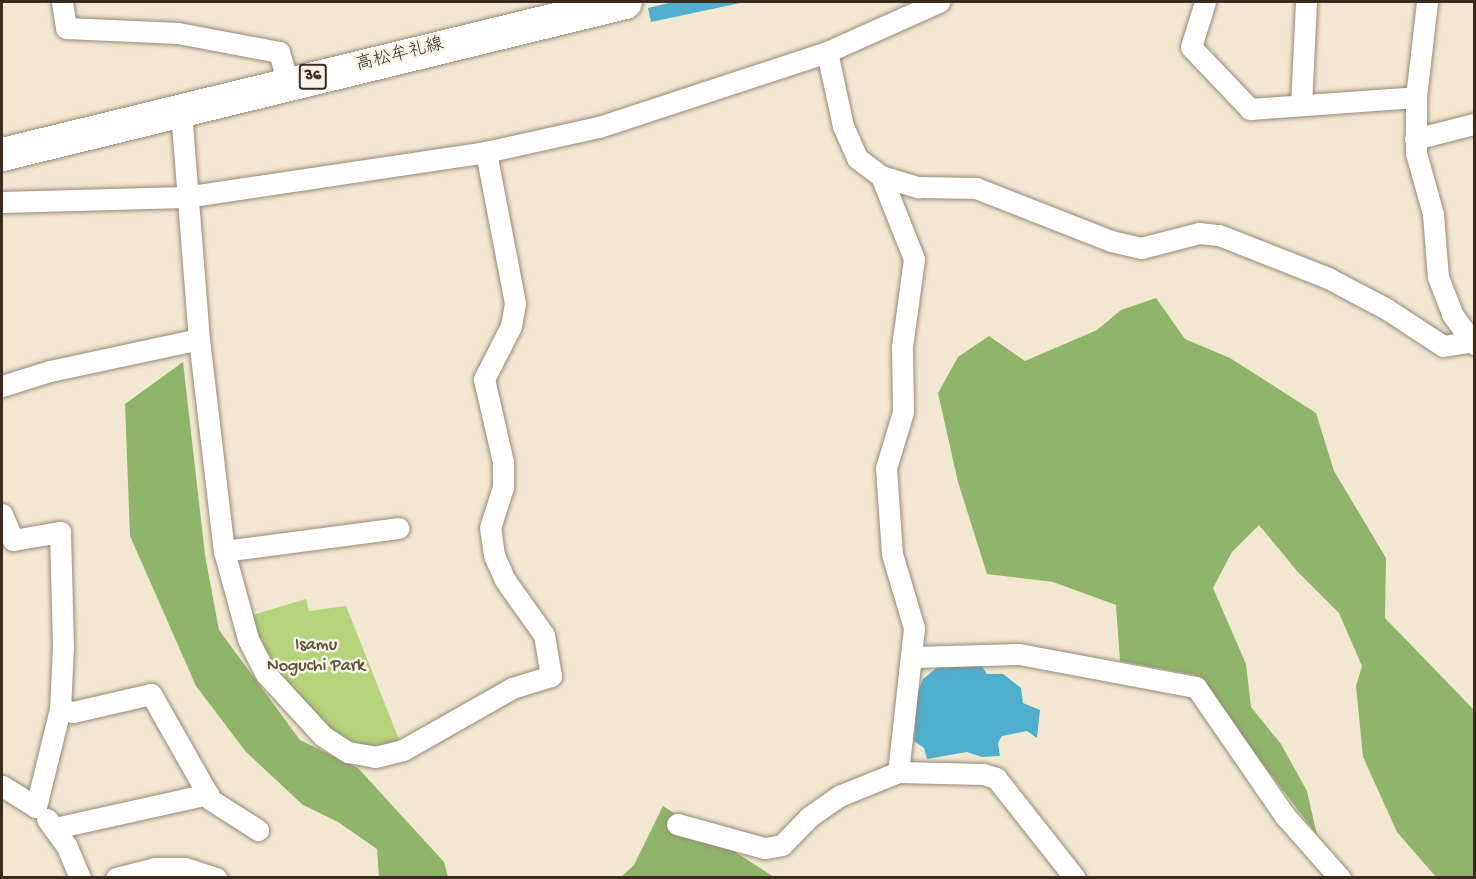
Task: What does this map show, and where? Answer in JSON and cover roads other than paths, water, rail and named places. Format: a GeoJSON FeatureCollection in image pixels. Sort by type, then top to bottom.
{"type":"FeatureCollection","features":[{"type":"Feature","properties":{"kind":"main road","name":"高松牟礼線"},"geometry":{"type":"LineString","coordinates":[[2,154],[625,2]]}},
{"type":"Feature","properties":{"kind":"street"},"geometry":{"type":"LineString","coordinates":[[62,2],[66,28],[178,33],[279,52],[288,83]]}},
{"type":"Feature","properties":{"kind":"street"},"geometry":{"type":"LineString","coordinates":[[2,202],[185,197],[486,152],[599,127],[827,52],[939,2]]}},
{"type":"Feature","properties":{"kind":"street"},"geometry":{"type":"LineString","coordinates":[[1205,2],[1191,47],[1250,109],[1416,97]]}},
{"type":"Feature","properties":{"kind":"street"},"geometry":{"type":"LineString","coordinates":[[1301,105],[1306,2]]}},
{"type":"Feature","properties":{"kind":"street"},"geometry":{"type":"LineString","coordinates":[[827,52],[843,126],[857,158],[881,176],[918,187],[976,188],[1111,241],[1141,248],[1199,233],[1220,236],[1328,278],[1385,308],[1443,346],[1472,343],[1452,315],[1438,277],[1433,214],[1416,153],[1416,97],[1427,2]]}},
{"type":"Feature","properties":{"kind":"street"},"geometry":{"type":"LineString","coordinates":[[181,111],[185,197],[224,551],[248,639],[266,674],[323,736],[348,752],[375,757],[403,750],[512,688],[550,676],[544,635],[504,580],[494,555],[490,528],[503,487],[503,462],[484,379],[511,326],[515,303],[486,152]]}},
{"type":"Feature","properties":{"kind":"street"},"geometry":{"type":"LineString","coordinates":[[1415,138],[1474,124]]}},
{"type":"Feature","properties":{"kind":"street"},"geometry":{"type":"LineString","coordinates":[[881,176],[914,260],[902,346],[903,412],[886,468],[886,511],[892,554],[914,628],[913,657],[898,772]]}},
{"type":"Feature","properties":{"kind":"street"},"geometry":{"type":"LineString","coordinates":[[2,386],[50,371],[199,339]]}},
{"type":"Feature","properties":{"kind":"street"},"geometry":{"type":"LineString","coordinates":[[2,514],[13,540],[60,532],[63,646],[60,709],[36,807]]}},
{"type":"Feature","properties":{"kind":"street"},"geometry":{"type":"LineString","coordinates":[[224,551],[398,528]]}},
{"type":"Feature","properties":{"kind":"street"},"geometry":{"type":"LineString","coordinates":[[913,657],[1019,654],[1196,687],[1285,816],[1340,878]]}},
{"type":"Feature","properties":{"kind":"street"},"geometry":{"type":"LineString","coordinates":[[60,709],[73,712],[152,694],[208,794],[258,830]]}},
{"type":"Feature","properties":{"kind":"street"},"geometry":{"type":"LineString","coordinates":[[676,824],[765,848],[782,845],[839,796],[898,772],[983,774],[996,778],[1075,878]]}},
{"type":"Feature","properties":{"kind":"street"},"geometry":{"type":"LineString","coordinates":[[2,786],[36,807],[55,828],[80,878]]}},
{"type":"Feature","properties":{"kind":"street"},"geometry":{"type":"LineString","coordinates":[[55,828],[208,794]]}},
{"type":"Feature","properties":{"kind":"street"},"geometry":{"type":"LineString","coordinates":[[116,878],[155,867],[184,868],[216,878]]}},
{"type":"Feature","properties":{"kind":"water"},"geometry":{"type":"Polygon","coordinates":[[[673,2],[745,2],[651,22],[648,8],[673,2]]]}},
{"type":"Feature","properties":{"kind":"water"},"geometry":{"type":"Polygon","coordinates":[[[981,665],[987,674],[1003,674],[1021,688],[1023,703],[1040,710],[1037,738],[1027,731],[1002,736],[998,743],[1000,756],[982,757],[967,752],[927,759],[924,748],[914,741],[918,691],[923,679],[939,666],[981,665]]]}},
{"type":"Feature","properties":{"kind":"park label","name":"Isamu Noguchi Park"},"geometry":{"type":"Point","coordinates":[316,657]}}]}
